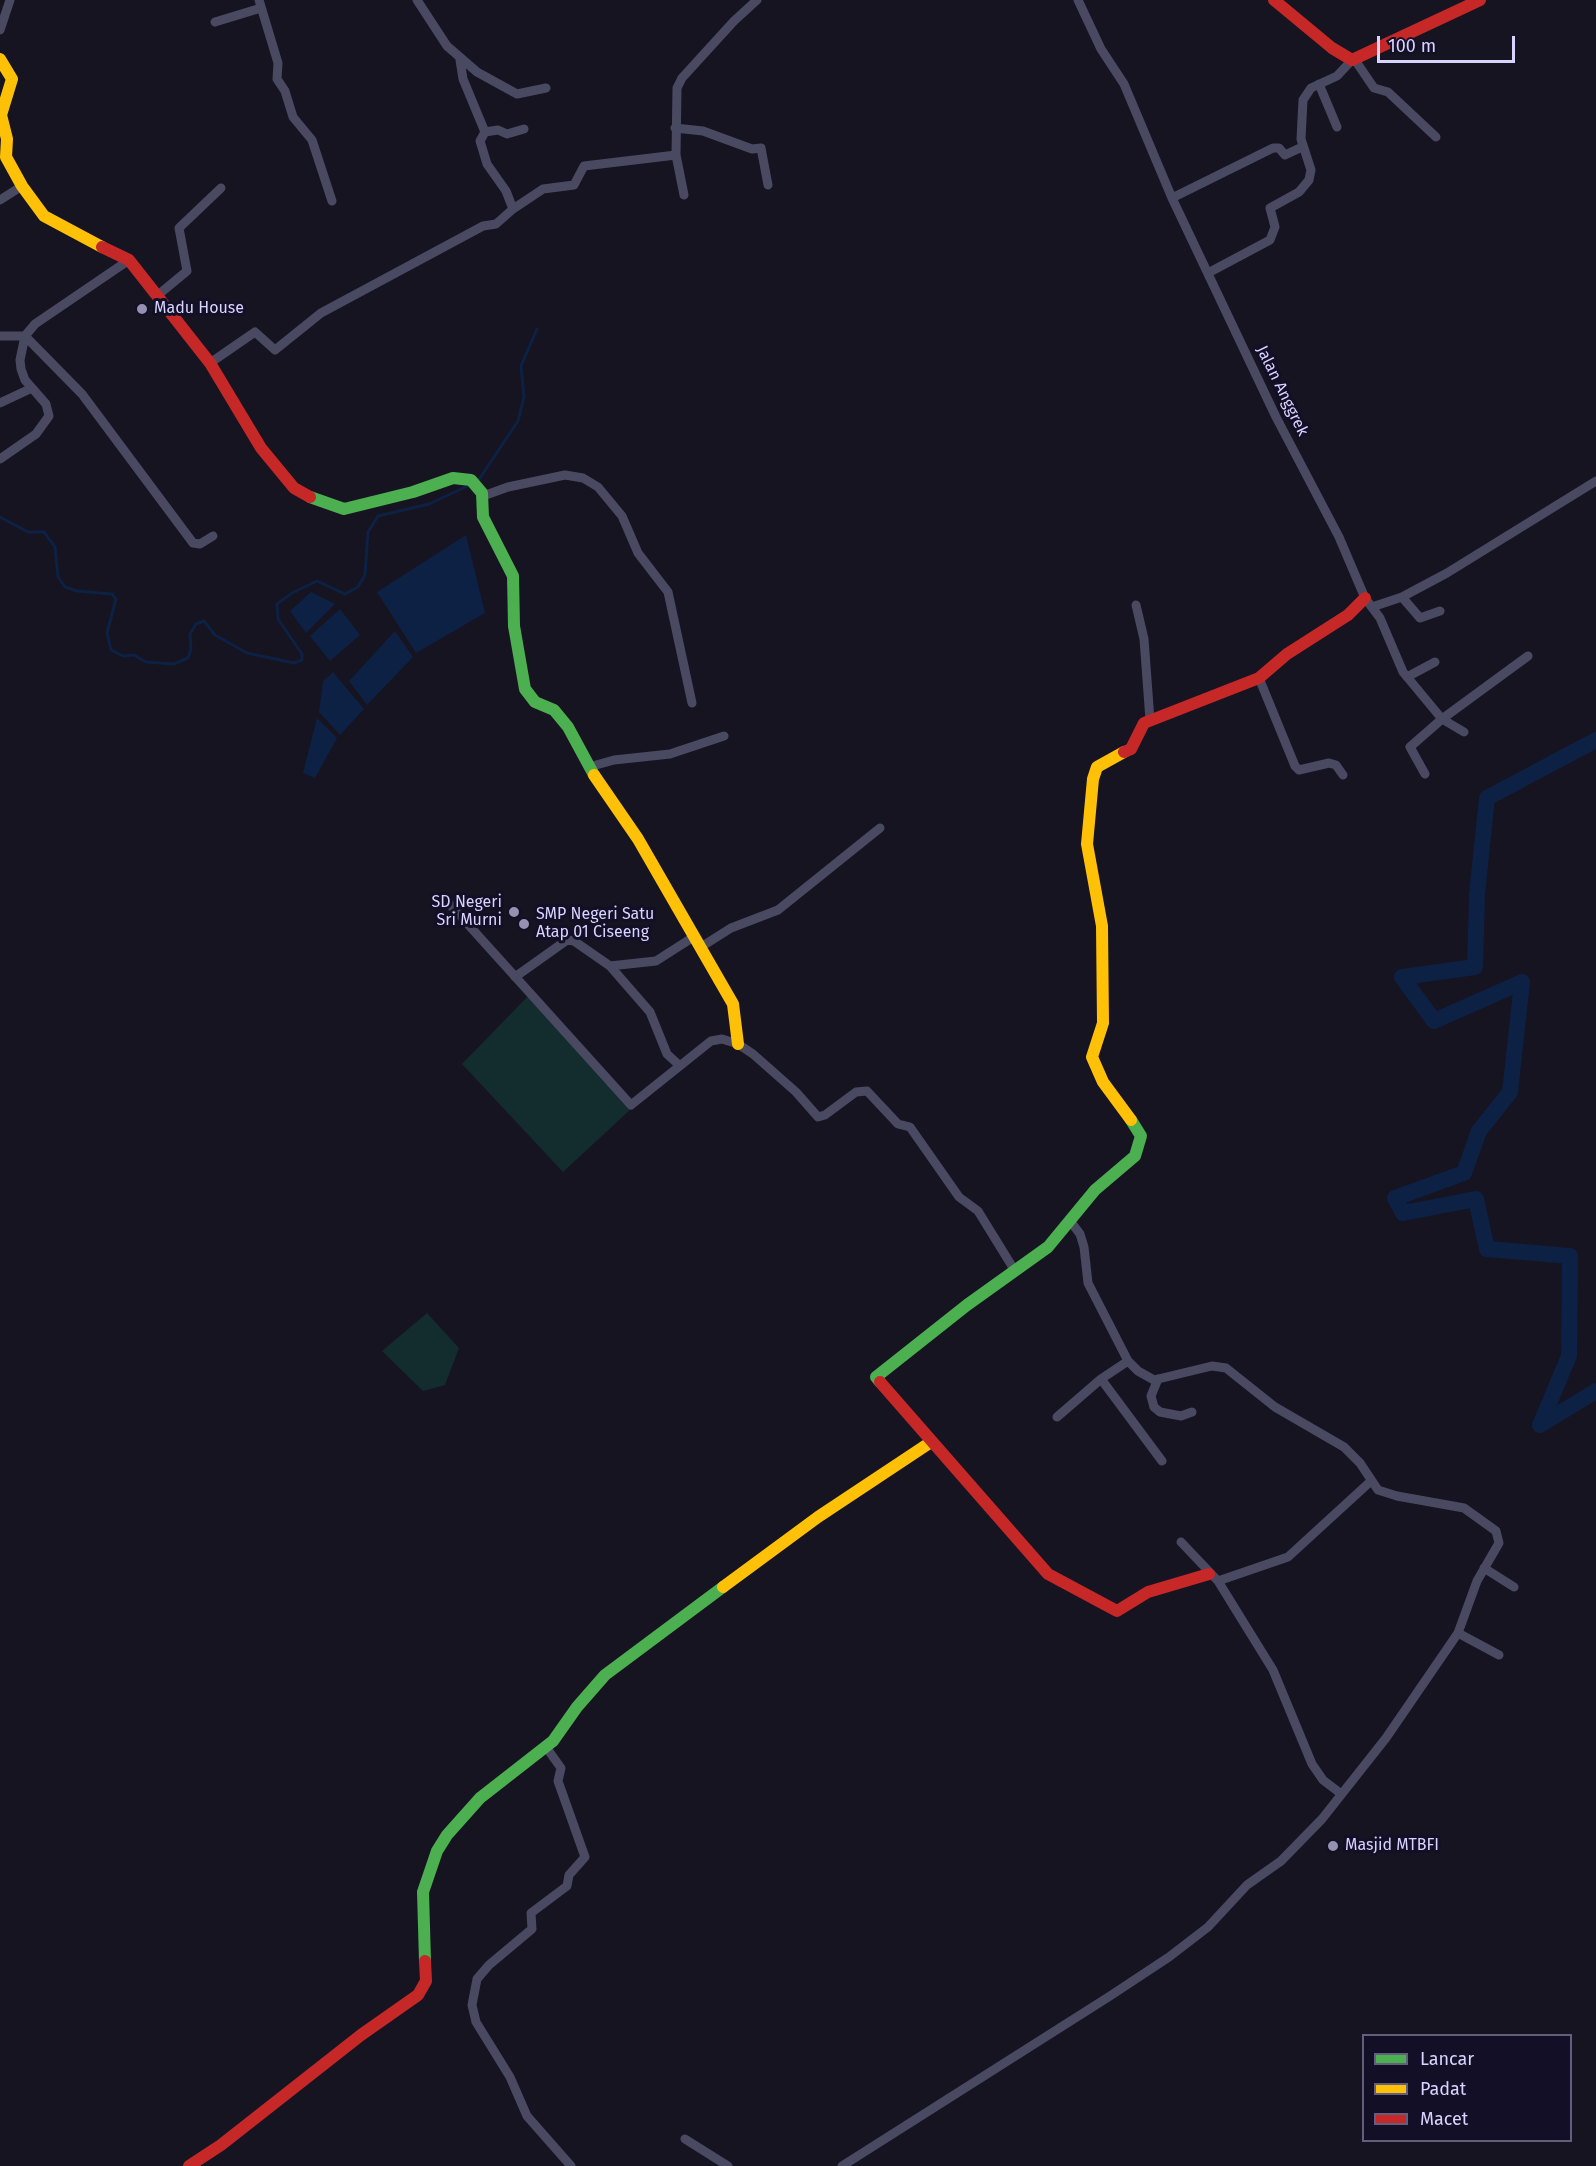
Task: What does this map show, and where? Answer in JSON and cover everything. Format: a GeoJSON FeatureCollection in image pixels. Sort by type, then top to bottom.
{"type":"FeatureCollection","features":[{"type":"Feature","properties":{"kind":"street"},"geometry":{"type":"LineString","coordinates":[[0,30],[10,0]]}},
{"type":"Feature","properties":{"kind":"street"},"geometry":{"type":"LineString","coordinates":[[417,0],[447,46],[460,60],[477,72],[517,94],[546,88]]}},
{"type":"Feature","properties":{"kind":"street"},"geometry":{"type":"LineString","coordinates":[[684,195],[676,155],[676,91],[682,78],[734,21],[757,0]]}},
{"type":"Feature","properties":{"kind":"street","name":"Jalan Anggrek"},"geometry":{"type":"LineString","coordinates":[[1078,0],[1101,49],[1124,84],[1172,198],[1276,417],[1339,537],[1368,603],[1380,618],[1407,676],[1442,719]]}},
{"type":"Feature","properties":{"kind":"street"},"geometry":{"type":"LineString","coordinates":[[1274,0],[1332,48],[1354,60],[1374,88],[1388,92],[1436,137]]}},
{"type":"Feature","properties":{"kind":"street"},"geometry":{"type":"LineString","coordinates":[[1208,273],[1270,240],[1275,227],[1270,208],[1299,192],[1309,180],[1311,170],[1302,147],[1303,100],[1311,88],[1337,76],[1354,60],[1480,0]]}},
{"type":"Feature","properties":{"kind":"street"},"geometry":{"type":"LineString","coordinates":[[215,22],[260,4],[278,63],[277,80],[285,91],[293,117],[312,140],[332,201]]}},
{"type":"Feature","properties":{"kind":"street"},"geometry":{"type":"LineString","coordinates":[[0,59],[12,79],[1,115],[7,139],[7,162],[22,186],[44,216],[77,236],[129,260],[210,363],[269,459],[294,488],[333,507],[355,508],[413,492],[445,480],[460,477],[471,480],[482,495],[483,517],[489,534],[513,576],[514,626],[525,689],[535,702],[548,707],[558,715],[580,746],[589,767],[638,839],[735,1010],[738,1044]]}},
{"type":"Feature","properties":{"kind":"street"},"geometry":{"type":"LineString","coordinates":[[460,60],[463,79],[485,132]]}},
{"type":"Feature","properties":{"kind":"street"},"geometry":{"type":"LineString","coordinates":[[1319,84],[1337,127]]}},
{"type":"Feature","properties":{"kind":"street"},"geometry":{"type":"LineString","coordinates":[[675,128],[703,130],[752,148],[761,148],[768,184]]}},
{"type":"Feature","properties":{"kind":"street"},"geometry":{"type":"LineString","coordinates":[[485,132],[498,130],[507,134],[524,129]]}},
{"type":"Feature","properties":{"kind":"street"},"geometry":{"type":"LineString","coordinates":[[485,132],[480,141],[487,164],[506,190],[513,209]]}},
{"type":"Feature","properties":{"kind":"street"},"geometry":{"type":"LineString","coordinates":[[1172,198],[1273,148],[1279,148],[1285,155],[1302,147]]}},
{"type":"Feature","properties":{"kind":"street"},"geometry":{"type":"LineString","coordinates":[[210,363],[255,332],[275,350],[321,313],[483,226],[496,224],[513,209],[543,189],[574,185],[584,166],[676,155]]}},
{"type":"Feature","properties":{"kind":"street"},"geometry":{"type":"LineString","coordinates":[[0,200],[22,186]]}},
{"type":"Feature","properties":{"kind":"street"},"geometry":{"type":"LineString","coordinates":[[158,295],[187,271],[179,228],[221,188]]}},
{"type":"Feature","properties":{"kind":"street"},"geometry":{"type":"LineString","coordinates":[[0,459],[36,435],[47,421],[49,410],[25,380],[20,360],[25,336],[35,324],[129,260]]}},
{"type":"Feature","properties":{"kind":"street"},"geometry":{"type":"LineString","coordinates":[[0,336],[25,336],[82,394],[193,543],[200,544],[213,536]]}},
{"type":"Feature","properties":{"kind":"street"},"geometry":{"type":"LineString","coordinates":[[0,403],[32,388]]}},
{"type":"Feature","properties":{"kind":"street"},"geometry":{"type":"LineString","coordinates":[[482,495],[508,486],[565,475],[584,478],[598,487],[622,516],[638,554],[668,591],[692,703]]}},
{"type":"Feature","properties":{"kind":"street"},"geometry":{"type":"LineString","coordinates":[[1371,1481],[1288,1557],[1148,1592],[1117,1611],[1048,1574],[876,1377],[967,1305],[1048,1247],[1071,1222],[1095,1190],[1135,1156],[1141,1140],[1138,1130],[1097,1072],[1092,1057],[1103,1023],[1102,939],[1087,844],[1094,772],[1101,763],[1131,749],[1139,728],[1150,720],[1193,706],[1259,678],[1287,654],[1368,603],[1402,597],[1447,573],[1596,481]]}},
{"type":"Feature","properties":{"kind":"street"},"geometry":{"type":"LineString","coordinates":[[1402,597],[1420,618],[1440,611]]}},
{"type":"Feature","properties":{"kind":"street"},"geometry":{"type":"LineString","coordinates":[[1136,605],[1144,639],[1150,720]]}},
{"type":"Feature","properties":{"kind":"street"},"geometry":{"type":"LineString","coordinates":[[1425,774],[1410,747],[1442,719],[1528,656]]}},
{"type":"Feature","properties":{"kind":"street"},"geometry":{"type":"LineString","coordinates":[[1407,676],[1435,662]]}},
{"type":"Feature","properties":{"kind":"street"},"geometry":{"type":"LineString","coordinates":[[1259,678],[1295,766],[1299,770],[1329,763],[1336,765],[1343,775]]}},
{"type":"Feature","properties":{"kind":"street"},"geometry":{"type":"LineString","coordinates":[[1442,719],[1464,732]]}},
{"type":"Feature","properties":{"kind":"street"},"geometry":{"type":"LineString","coordinates":[[589,767],[614,760],[670,753],[724,736]]}},
{"type":"Feature","properties":{"kind":"street"},"geometry":{"type":"LineString","coordinates":[[610,966],[656,961],[777,910],[880,828]]}},
{"type":"Feature","properties":{"kind":"street"},"geometry":{"type":"LineString","coordinates":[[446,900],[631,1104],[711,1041],[722,1039],[738,1044],[768,1067],[818,1117],[825,1115],[856,1092],[867,1091],[898,1124],[910,1127],[959,1197],[978,1211],[1015,1271]]}},
{"type":"Feature","properties":{"kind":"street"},"geometry":{"type":"LineString","coordinates":[[515,977],[567,940],[574,941],[610,966],[650,1012],[668,1054],[680,1066]]}},
{"type":"Feature","properties":{"kind":"street"},"geometry":{"type":"LineString","coordinates":[[842,2166],[1187,1945],[1247,1886],[1281,1861],[1322,1819],[1340,1793],[1386,1738],[1458,1633],[1484,1568],[1499,1543],[1496,1531],[1471,1511],[1383,1493],[1371,1481],[1360,1463],[1344,1447],[1275,1407],[1226,1368],[1212,1366],[1158,1379],[1146,1376],[1128,1361],[1089,1283],[1084,1247],[1080,1234],[1071,1222]]}},
{"type":"Feature","properties":{"kind":"street"},"geometry":{"type":"LineString","coordinates":[[1057,1417],[1101,1379],[1128,1361]]}},
{"type":"Feature","properties":{"kind":"street"},"geometry":{"type":"LineString","coordinates":[[1101,1379],[1162,1461]]}},
{"type":"Feature","properties":{"kind":"street"},"geometry":{"type":"LineString","coordinates":[[1158,1379],[1151,1396],[1154,1407],[1160,1412],[1181,1416],[1192,1412]]}},
{"type":"Feature","properties":{"kind":"street"},"geometry":{"type":"LineString","coordinates":[[189,2166],[221,2145],[360,2035],[418,1995],[426,1981],[423,1892],[437,1851],[455,1823],[473,1804],[561,1733],[577,1707],[605,1675],[818,1517],[931,1442]]}},
{"type":"Feature","properties":{"kind":"street"},"geometry":{"type":"LineString","coordinates":[[1181,1542],[1213,1577],[1273,1670],[1312,1764],[1323,1780],[1340,1793]]}},
{"type":"Feature","properties":{"kind":"street"},"geometry":{"type":"LineString","coordinates":[[1484,1568],[1514,1587]]}},
{"type":"Feature","properties":{"kind":"street"},"geometry":{"type":"LineString","coordinates":[[1458,1633],[1499,1655]]}},
{"type":"Feature","properties":{"kind":"street"},"geometry":{"type":"LineString","coordinates":[[546,1747],[561,1768],[558,1781],[585,1857],[568,1875],[567,1886],[531,1913],[532,1929],[489,1965],[477,1979],[472,2005],[476,2022],[510,2077],[527,2116],[571,2166]]}},
{"type":"Feature","properties":{"kind":"street"},"geometry":{"type":"LineString","coordinates":[[685,2139],[728,2166]]}},
{"type":"Feature","properties":{"kind":"green space"},"geometry":{"type":"Polygon","coordinates":[[[530,994],[631,1109],[563,1172],[462,1064],[530,994]]]}},
{"type":"Feature","properties":{"kind":"green space"},"geometry":{"type":"Polygon","coordinates":[[[427,1313],[459,1348],[445,1385],[423,1391],[382,1351],[427,1313]]]}},
{"type":"Feature","properties":{"kind":"water"},"geometry":{"type":"Polygon","coordinates":[[[466,535],[485,613],[416,653],[377,592],[466,535]]]}},
{"type":"Feature","properties":{"kind":"water"},"geometry":{"type":"Polygon","coordinates":[[[311,592],[335,604],[306,633],[290,611],[311,592]]]}},
{"type":"Feature","properties":{"kind":"water"},"geometry":{"type":"Polygon","coordinates":[[[340,609],[360,635],[330,661],[310,636],[340,609]]]}},
{"type":"Feature","properties":{"kind":"water"},"geometry":{"type":"Polygon","coordinates":[[[395,631],[413,657],[367,705],[349,681],[395,631]]]}},
{"type":"Feature","properties":{"kind":"water"},"geometry":{"type":"Polygon","coordinates":[[[333,672],[364,709],[340,735],[319,712],[323,681],[333,672]]]}},
{"type":"Feature","properties":{"kind":"water"},"geometry":{"type":"Polygon","coordinates":[[[317,718],[337,738],[315,778],[303,773],[317,718]]]}},
{"type":"Feature","properties":{"kind":"waterway"},"geometry":{"type":"LineString","coordinates":[[478,481],[518,421],[524,397],[521,366],[537,329]]}},
{"type":"Feature","properties":{"kind":"waterway"},"geometry":{"type":"LineString","coordinates":[[0,517],[28,532],[44,532],[55,547],[58,577],[65,587],[77,591],[112,594],[116,599],[107,633],[111,650],[123,656],[134,655],[146,662],[174,664],[188,658],[191,649],[190,634],[196,624],[204,621],[215,635],[247,653],[294,663],[302,660],[302,654],[278,619],[277,604],[292,593],[317,581],[345,594],[358,587],[365,575],[368,532],[378,516],[429,504],[472,484]]}},
{"type":"Feature","properties":{"kind":"waterway"},"geometry":{"type":"LineString","coordinates":[[1596,740],[1487,798],[1477,894],[1475,967],[1402,977],[1434,1021],[1522,982],[1510,1092],[1479,1131],[1464,1173],[1395,1198],[1403,1213],[1476,1199],[1487,1249],[1570,1256],[1569,1356],[1540,1425],[1596,1391]]}},
{"type":"Feature","properties":{"kind":"traffic: fast"},"geometry":{"type":"LineString","coordinates":[[310,497],[344,509],[413,492],[453,478],[471,480],[482,493],[483,517],[513,576],[514,626],[525,689],[535,702],[554,710],[568,727],[594,775]]}},
{"type":"Feature","properties":{"kind":"traffic: fast"},"geometry":{"type":"LineString","coordinates":[[880,1382],[876,1377],[967,1305],[1048,1247],[1095,1190],[1135,1156],[1141,1136],[1131,1120]]}},
{"type":"Feature","properties":{"kind":"traffic: fast"},"geometry":{"type":"LineString","coordinates":[[425,1961],[423,1892],[437,1851],[447,1835],[480,1798],[553,1741],[577,1707],[605,1675],[723,1587]]}},
{"type":"Feature","properties":{"kind":"traffic: slow"},"geometry":{"type":"LineString","coordinates":[[0,59],[12,79],[1,115],[7,139],[6,157],[22,186],[44,216],[102,247]]}},
{"type":"Feature","properties":{"kind":"traffic: slow"},"geometry":{"type":"LineString","coordinates":[[1124,752],[1097,767],[1093,779],[1087,844],[1102,926],[1103,1023],[1092,1057],[1103,1082],[1131,1120]]}},
{"type":"Feature","properties":{"kind":"traffic: slow"},"geometry":{"type":"LineString","coordinates":[[594,775],[638,839],[733,1004],[738,1044]]}},
{"type":"Feature","properties":{"kind":"traffic: slow"},"geometry":{"type":"LineString","coordinates":[[723,1587],[818,1517],[931,1442]]}},
{"type":"Feature","properties":{"kind":"traffic: jam"},"geometry":{"type":"LineString","coordinates":[[1274,0],[1332,48],[1352,60],[1480,0]]}},
{"type":"Feature","properties":{"kind":"traffic: jam"},"geometry":{"type":"LineString","coordinates":[[102,247],[129,260],[210,363],[261,448],[294,488],[310,497]]}},
{"type":"Feature","properties":{"kind":"traffic: jam"},"geometry":{"type":"LineString","coordinates":[[1124,752],[1131,749],[1144,723],[1259,678],[1287,654],[1348,615],[1365,598]]}},
{"type":"Feature","properties":{"kind":"traffic: jam"},"geometry":{"type":"LineString","coordinates":[[880,1382],[1048,1574],[1117,1611],[1148,1592],[1209,1574]]}},
{"type":"Feature","properties":{"kind":"traffic: jam"},"geometry":{"type":"LineString","coordinates":[[189,2166],[221,2145],[361,2035],[418,1995],[426,1981],[425,1961]]}},
{"type":"Feature","properties":{"kind":"place","name":"Madu House"},"geometry":{"type":"Point","coordinates":[142,309]}},
{"type":"Feature","properties":{"kind":"place","name":"SD Negeri Sri Murni"},"geometry":{"type":"Point","coordinates":[514,912]}},
{"type":"Feature","properties":{"kind":"place","name":"SMP Negeri Satu Atap 01 Ciseeng"},"geometry":{"type":"Point","coordinates":[524,924]}},
{"type":"Feature","properties":{"kind":"place","name":"Masjid MTBFI"},"geometry":{"type":"Point","coordinates":[1333,1846]}}]}
